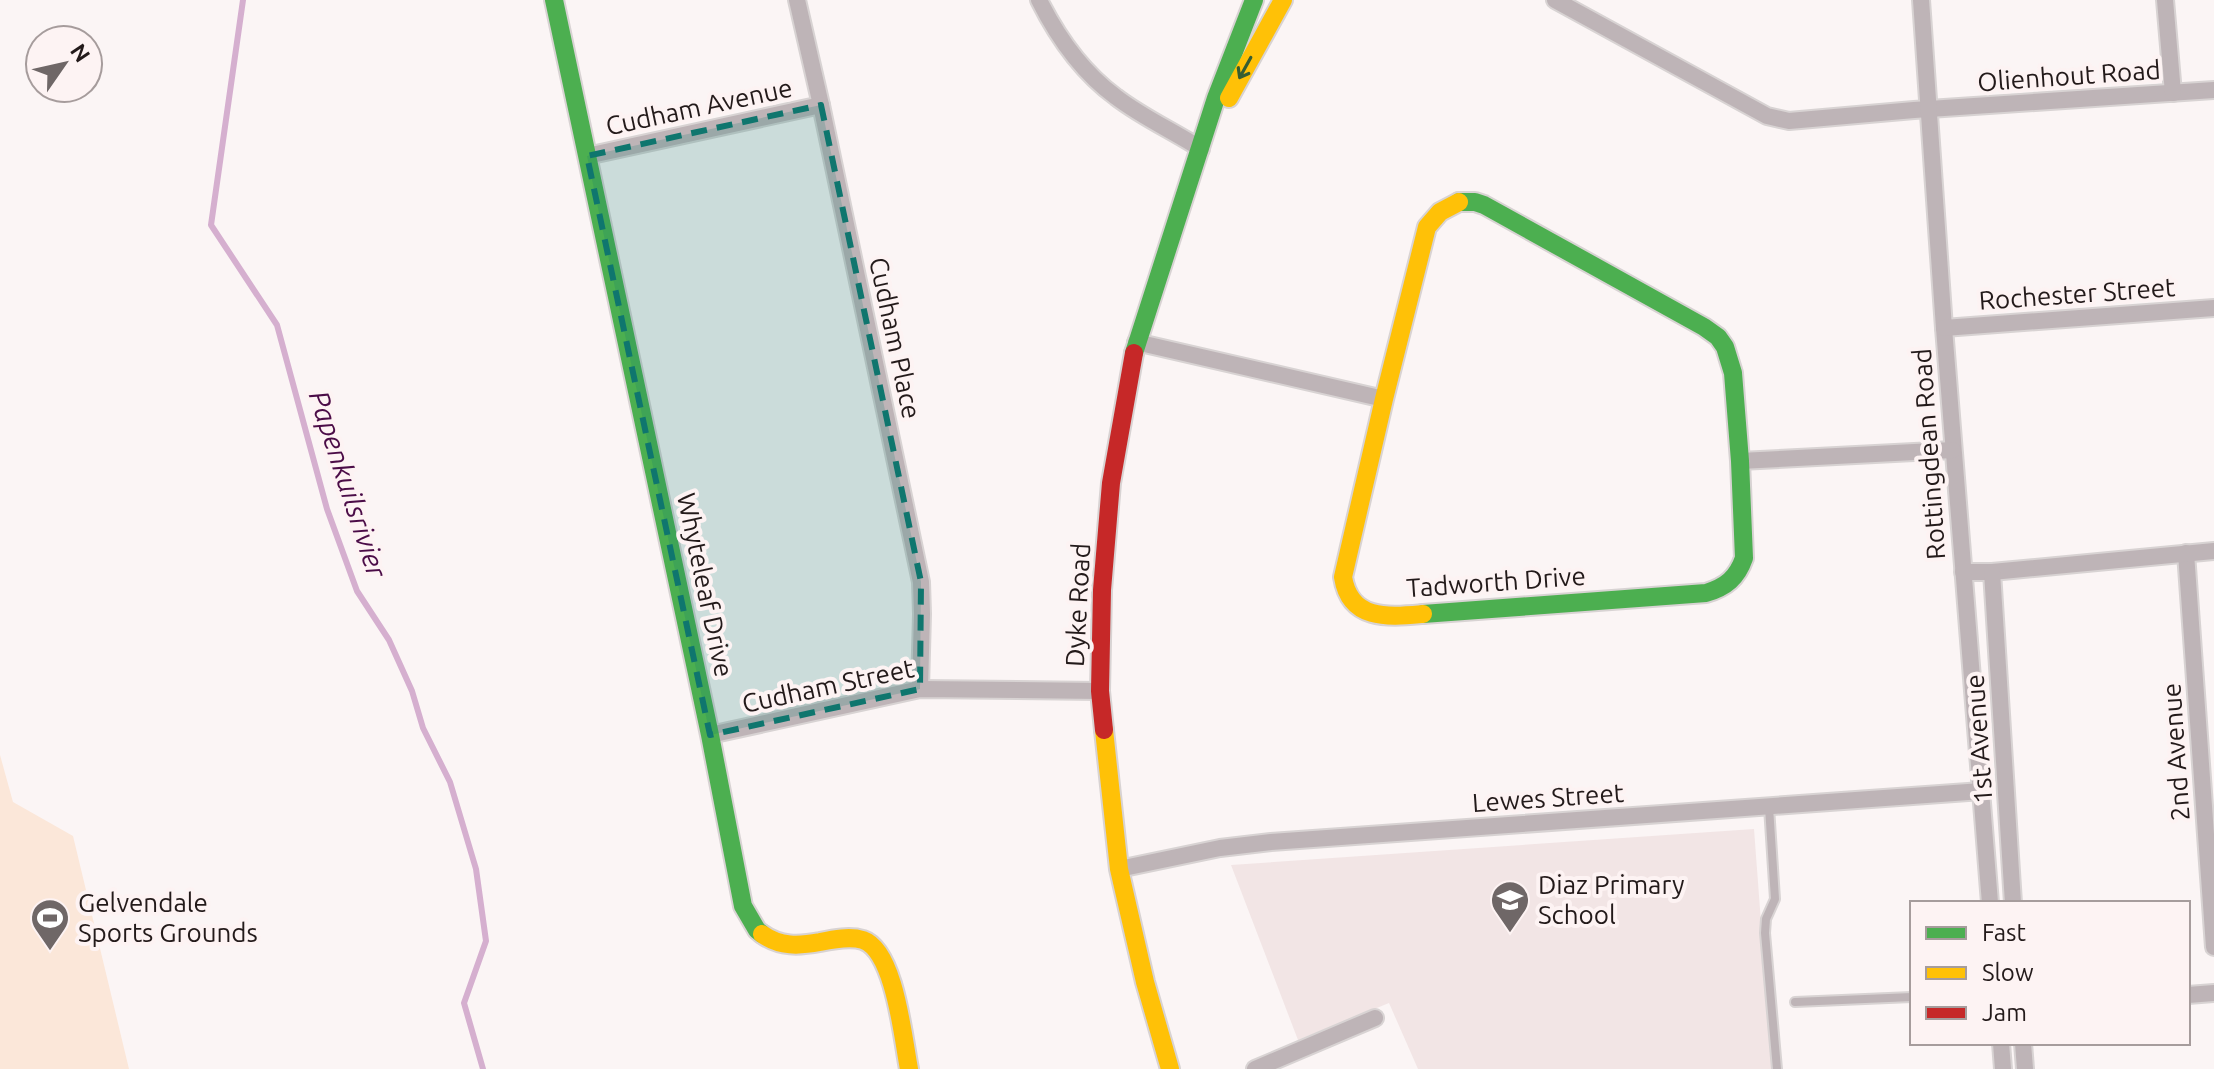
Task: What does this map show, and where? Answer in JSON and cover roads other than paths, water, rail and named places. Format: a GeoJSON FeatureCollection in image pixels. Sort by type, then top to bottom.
{"type":"FeatureCollection","features":[{"type":"Feature","properties":{"kind":"street","name":"Whyteleaf Drive"},"geometry":{"type":"LineString","coordinates":[[554,0],[710,735],[743,906],[761,935],[774,943],[782,945],[860,938],[876,947],[886,964],[909,1069]]}},
{"type":"Feature","properties":{"kind":"street","name":"Cudham Place"},"geometry":{"type":"LineString","coordinates":[[797,0],[921,582],[920,689]]}},
{"type":"Feature","properties":{"kind":"street"},"geometry":{"type":"LineString","coordinates":[[1039,0],[1067,45],[1100,84],[1117,98],[1201,149]]}},
{"type":"Feature","properties":{"kind":"street","name":"Dyke Road"},"geometry":{"type":"LineString","coordinates":[[1170,1069],[1145,982],[1119,869],[1100,691],[1102,590],[1111,483],[1136,342],[1216,98],[1254,0]]}},
{"type":"Feature","properties":{"kind":"street","name":"Dyke Road"},"geometry":{"type":"LineString","coordinates":[[1201,149],[1283,0]]}},
{"type":"Feature","properties":{"kind":"street","name":"Olienhout Road"},"geometry":{"type":"LineString","coordinates":[[1555,0],[1767,116],[1789,121],[2214,90]]}},
{"type":"Feature","properties":{"kind":"street","name":"Rottingdean Road"},"geometry":{"type":"LineString","coordinates":[[1921,0],[1990,901]]}},
{"type":"Feature","properties":{"kind":"street"},"geometry":{"type":"LineString","coordinates":[[2165,0],[2173,93]]}},
{"type":"Feature","properties":{"kind":"street","name":"Cudham Avenue"},"geometry":{"type":"LineString","coordinates":[[587,156],[821,105]]}},
{"type":"Feature","properties":{"kind":"street","name":"Tadworth Drive"},"geometry":{"type":"LineString","coordinates":[[1459,202],[1484,205],[1691,319],[1718,337],[1725,347],[1733,373],[1740,461],[1744,558],[1737,575],[1719,590],[1412,615],[1377,615],[1355,605],[1344,589],[1343,577],[1427,227],[1446,206],[1459,202]]}},
{"type":"Feature","properties":{"kind":"street","name":"Rochester Street"},"geometry":{"type":"LineString","coordinates":[[1944,328],[2214,308]]}},
{"type":"Feature","properties":{"kind":"street"},"geometry":{"type":"LineString","coordinates":[[1136,342],[1384,399]]}},
{"type":"Feature","properties":{"kind":"street"},"geometry":{"type":"LineString","coordinates":[[1740,461],[1953,450]]}},
{"type":"Feature","properties":{"kind":"street"},"geometry":{"type":"LineString","coordinates":[[1963,572],[1992,572],[2214,551]]}},
{"type":"Feature","properties":{"kind":"street","name":"2nd Avenue"},"geometry":{"type":"LineString","coordinates":[[2186,553],[2214,947]]}},
{"type":"Feature","properties":{"kind":"street","name":"1st Avenue"},"geometry":{"type":"LineString","coordinates":[[1992,572],[2013,901]]}},
{"type":"Feature","properties":{"kind":"street","name":"Cudham Street"},"geometry":{"type":"LineString","coordinates":[[710,735],[920,689],[1100,691]]}},
{"type":"Feature","properties":{"kind":"street","name":"Lewes Street"},"geometry":{"type":"LineString","coordinates":[[1119,869],[1220,848],[1271,842],[1982,791]]}},
{"type":"Feature","properties":{"kind":"street"},"geometry":{"type":"LineString","coordinates":[[2190,995],[2214,993]]}},
{"type":"Feature","properties":{"kind":"street"},"geometry":{"type":"LineString","coordinates":[[1255,1069],[1375,1018]]}},
{"type":"Feature","properties":{"kind":"street"},"geometry":{"type":"LineString","coordinates":[[2001,1045],[2003,1069]]}},
{"type":"Feature","properties":{"kind":"street"},"geometry":{"type":"LineString","coordinates":[[2023,1045],[2025,1069]]}},
{"type":"Feature","properties":{"kind":"lane"},"geometry":{"type":"LineString","coordinates":[[1769,806],[1775,899],[1766,919],[1765,933],[1777,1069]]}},
{"type":"Feature","properties":{"kind":"lane"},"geometry":{"type":"LineString","coordinates":[[1795,1002],[1910,997]]}},
{"type":"Feature","properties":{"kind":"waterway","name":"Papenkuilsrivier"},"geometry":{"type":"LineString","coordinates":[[243,0],[211,225],[277,325],[327,509],[357,591],[389,640],[412,691],[423,728],[450,782],[476,869],[486,941],[464,1003],[483,1069]]}},
{"type":"Feature","properties":{"kind":"place","name":"Diaz Primary School"},"geometry":{"type":"Point","coordinates":[1510,934]}},
{"type":"Feature","properties":{"kind":"place","name":"Gelvendale Sports Grounds"},"geometry":{"type":"Point","coordinates":[50,952]}}]}
